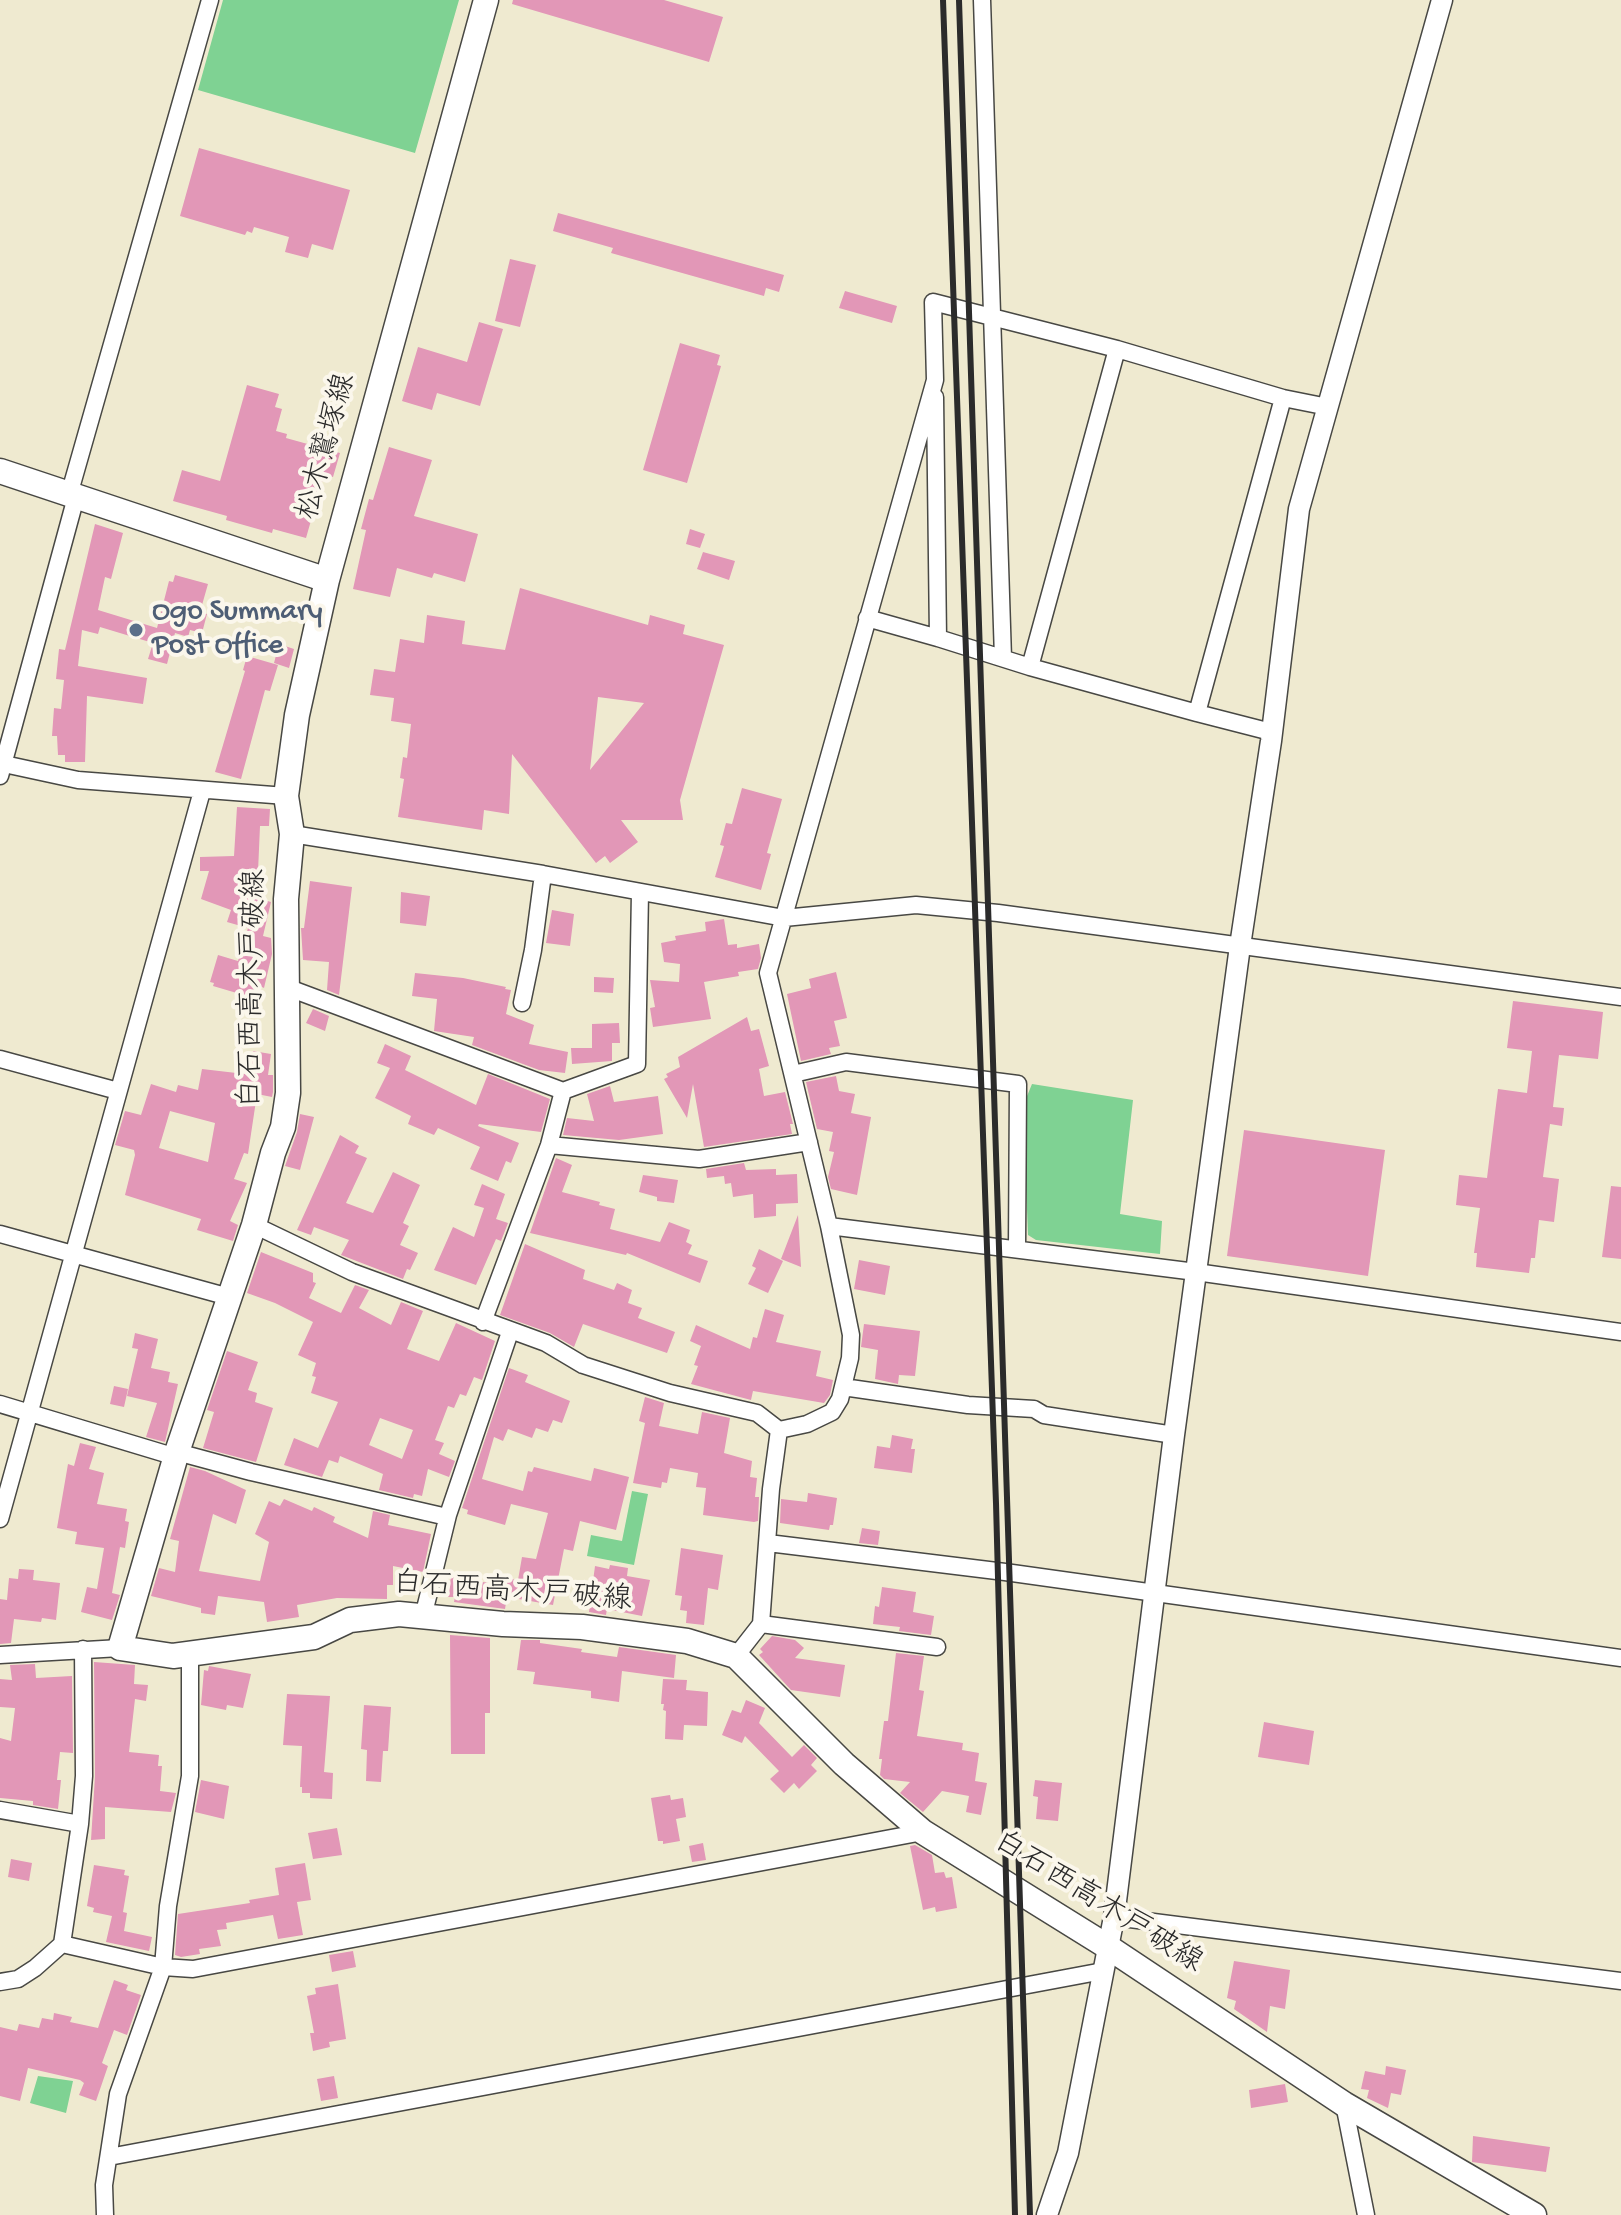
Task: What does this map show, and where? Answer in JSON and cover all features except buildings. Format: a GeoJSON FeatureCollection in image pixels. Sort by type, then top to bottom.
{"type":"FeatureCollection","features":[{"type":"Feature","properties":{"kind":"main road","name":"松木鷲塚線"},"geometry":{"type":"LineString","coordinates":[[327,580],[486,0]]}},
{"type":"Feature","properties":{"kind":"main road"},"geometry":{"type":"LineString","coordinates":[[0,471],[327,580]]}},
{"type":"Feature","properties":{"kind":"main road","name":"白石西高木戸破線"},"geometry":{"type":"LineString","coordinates":[[327,580],[297,715],[286,796],[292,834],[286,899],[288,1093],[283,1127],[254,1225],[177,1454],[120,1648],[173,1656],[190,1654],[314,1637],[350,1620],[399,1614],[503,1624],[582,1627],[687,1641],[736,1656],[813,1734],[923,1832],[1106,1959],[1534,2215]]}},
{"type":"Feature","properties":{"kind":"street"},"geometry":{"type":"LineString","coordinates":[[210,0],[8,723],[2,770],[78,780],[286,796]]}},
{"type":"Feature","properties":{"kind":"street"},"geometry":{"type":"LineString","coordinates":[[982,0],[1003,658]]}},
{"type":"Feature","properties":{"kind":"street"},"geometry":{"type":"LineString","coordinates":[[1047,2215],[1068,2153],[1114,1917],[1174,1435],[1299,509],[1442,0]]}},
{"type":"Feature","properties":{"kind":"street"},"geometry":{"type":"LineString","coordinates":[[938,638],[933,302],[1117,349],[1283,398],[1328,407]]}},
{"type":"Feature","properties":{"kind":"street"},"geometry":{"type":"LineString","coordinates":[[1030,667],[1117,349]]}},
{"type":"Feature","properties":{"kind":"street"},"geometry":{"type":"LineString","coordinates":[[254,1225],[352,1272],[546,1343],[583,1365],[670,1393],[757,1413],[779,1430],[807,1424],[832,1412],[843,1387],[850,1358],[851,1335],[829,1226],[768,973],[935,380]]}},
{"type":"Feature","properties":{"kind":"street"},"geometry":{"type":"LineString","coordinates":[[1197,713],[1283,398]]}},
{"type":"Feature","properties":{"kind":"street"},"geometry":{"type":"LineString","coordinates":[[867,618],[1030,667],[1271,732]]}},
{"type":"Feature","properties":{"kind":"street"},"geometry":{"type":"LineString","coordinates":[[0,1519],[202,791]]}},
{"type":"Feature","properties":{"kind":"street"},"geometry":{"type":"LineString","coordinates":[[292,834],[543,874],[784,918],[916,905],[998,913],[1621,997]]}},
{"type":"Feature","properties":{"kind":"street"},"geometry":{"type":"LineString","coordinates":[[522,1003],[543,874]]}},
{"type":"Feature","properties":{"kind":"street"},"geometry":{"type":"LineString","coordinates":[[289,988],[563,1091],[637,1064],[640,892]]}},
{"type":"Feature","properties":{"kind":"street"},"geometry":{"type":"LineString","coordinates":[[0,1059],[118,1091]]}},
{"type":"Feature","properties":{"kind":"street"},"geometry":{"type":"LineString","coordinates":[[793,1074],[846,1062],[1018,1084],[1017,1249]]}},
{"type":"Feature","properties":{"kind":"street"},"geometry":{"type":"LineString","coordinates":[[483,1322],[549,1145],[563,1091]]}},
{"type":"Feature","properties":{"kind":"street"},"geometry":{"type":"LineString","coordinates":[[549,1145],[699,1159],[809,1142]]}},
{"type":"Feature","properties":{"kind":"street"},"geometry":{"type":"LineString","coordinates":[[829,1226],[1196,1272],[1621,1332]]}},
{"type":"Feature","properties":{"kind":"street"},"geometry":{"type":"LineString","coordinates":[[0,1234],[229,1297]]}},
{"type":"Feature","properties":{"kind":"street"},"geometry":{"type":"LineString","coordinates":[[423,1617],[447,1517],[510,1332]]}},
{"type":"Feature","properties":{"kind":"street"},"geometry":{"type":"LineString","coordinates":[[843,1387],[968,1405],[1034,1409],[1044,1415],[1174,1435]]}},
{"type":"Feature","properties":{"kind":"street"},"geometry":{"type":"LineString","coordinates":[[0,1404],[177,1454],[447,1517]]}},
{"type":"Feature","properties":{"kind":"street"},"geometry":{"type":"LineString","coordinates":[[736,1656],[761,1624],[771,1489],[779,1430]]}},
{"type":"Feature","properties":{"kind":"street"},"geometry":{"type":"LineString","coordinates":[[768,1543],[1621,1658]]}},
{"type":"Feature","properties":{"kind":"street"},"geometry":{"type":"LineString","coordinates":[[761,1624],[937,1647]]}},
{"type":"Feature","properties":{"kind":"street"},"geometry":{"type":"LineString","coordinates":[[0,1655],[120,1648]]}},
{"type":"Feature","properties":{"kind":"street"},"geometry":{"type":"LineString","coordinates":[[0,1982],[18,1979],[62,1944],[84,1776],[83,1649]]}},
{"type":"Feature","properties":{"kind":"street"},"geometry":{"type":"LineString","coordinates":[[105,2215],[104,2185],[118,2094],[163,1967],[168,1906],[190,1776],[190,1654]]}},
{"type":"Feature","properties":{"kind":"street"},"geometry":{"type":"LineString","coordinates":[[0,1810],[80,1824]]}},
{"type":"Feature","properties":{"kind":"street"},"geometry":{"type":"LineString","coordinates":[[62,1944],[163,1967],[193,1969],[923,1832]]}},
{"type":"Feature","properties":{"kind":"street"},"geometry":{"type":"LineString","coordinates":[[1114,1917],[1621,1981]]}},
{"type":"Feature","properties":{"kind":"street"},"geometry":{"type":"LineString","coordinates":[[109,2157],[1106,1959]]}},
{"type":"Feature","properties":{"kind":"street"},"geometry":{"type":"LineString","coordinates":[[1344,2104],[1366,2215]]}},
{"type":"Feature","properties":{"kind":"green space"},"geometry":{"type":"Polygon","coordinates":[[[223,0],[459,0],[415,153],[198,90],[223,0]]]}},
{"type":"Feature","properties":{"kind":"green space"},"geometry":{"type":"Polygon","coordinates":[[[1032,1084],[1133,1100],[1120,1214],[1162,1221],[1160,1254],[1036,1240],[1028,1235],[1023,1106],[1032,1084]]]}},
{"type":"Feature","properties":{"kind":"green space"},"geometry":{"type":"Polygon","coordinates":[[[632,1491],[648,1494],[634,1565],[587,1556],[591,1535],[622,1541],[632,1491]]]}},
{"type":"Feature","properties":{"kind":"green space"},"geometry":{"type":"Polygon","coordinates":[[[38,2076],[73,2081],[66,2113],[30,2103],[38,2076]]]}},
{"type":"Feature","properties":{"kind":"railway"},"geometry":{"type":"LineString","coordinates":[[943,0],[996,1503],[1015,2215]]}},
{"type":"Feature","properties":{"kind":"railway"},"geometry":{"type":"LineString","coordinates":[[959,0],[1030,2215]]}},
{"type":"Feature","properties":{"kind":"place","name":"Ogo Summary Post Office"},"geometry":{"type":"Point","coordinates":[136,630]}}]}
